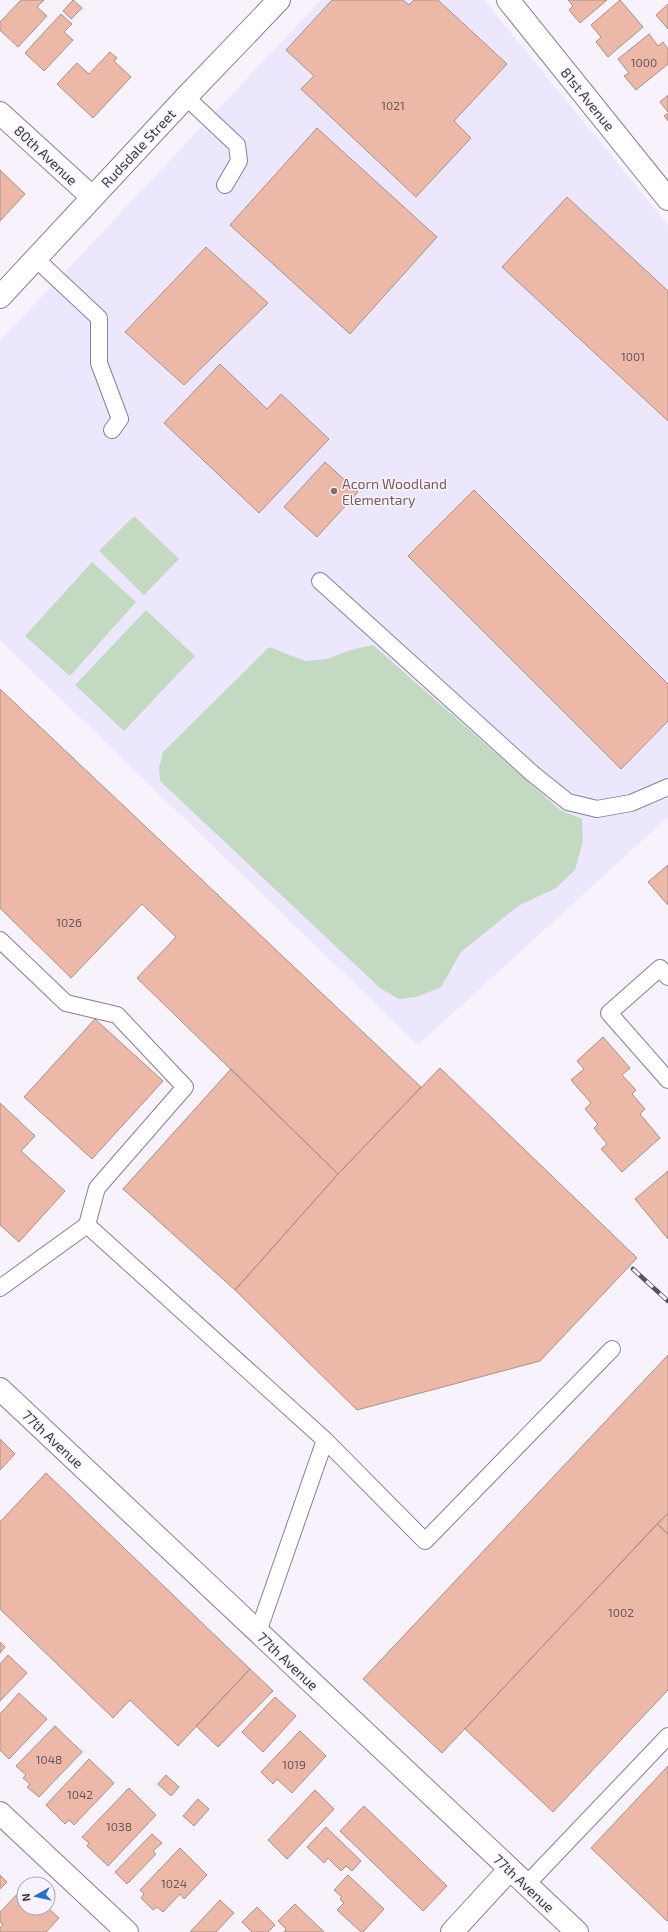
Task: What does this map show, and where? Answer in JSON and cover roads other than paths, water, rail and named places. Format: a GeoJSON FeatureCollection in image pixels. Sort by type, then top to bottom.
{"type":"FeatureCollection","features":[{"type":"Feature","properties":{"kind":"street","name":"Rudsdale Street"},"geometry":{"type":"LineString","coordinates":[[0,298],[92,197],[279,0]]}},
{"type":"Feature","properties":{"kind":"street","name":"81st Avenue"},"geometry":{"type":"LineString","coordinates":[[508,0],[668,199]]}},
{"type":"Feature","properties":{"kind":"street","name":"80th Avenue"},"geometry":{"type":"LineString","coordinates":[[0,113],[92,197]]}},
{"type":"Feature","properties":{"kind":"street","name":"77th Avenue"},"geometry":{"type":"LineString","coordinates":[[0,1389],[509,1870],[577,1932]]}},
{"type":"Feature","properties":{"kind":"street"},"geometry":{"type":"LineString","coordinates":[[0,1813],[127,1932]]}},
{"type":"Feature","properties":{"kind":"street"},"geometry":{"type":"LineString","coordinates":[[452,1932],[509,1870]]}},
{"type":"Feature","properties":{"kind":"lane"},"geometry":{"type":"LineString","coordinates":[[186,97],[237,144],[239,161],[225,185]]}},
{"type":"Feature","properties":{"kind":"lane"},"geometry":{"type":"LineString","coordinates":[[36,259],[99,318],[99,363],[120,419],[112,430]]}},
{"type":"Feature","properties":{"kind":"lane"},"geometry":{"type":"LineString","coordinates":[[320,581],[532,774],[568,802],[597,809],[631,803],[668,787]]}},
{"type":"Feature","properties":{"kind":"lane"},"geometry":{"type":"LineString","coordinates":[[0,940],[66,1003],[117,1015],[185,1087],[97,1188],[86,1225],[0,1288]]}},
{"type":"Feature","properties":{"kind":"lane"},"geometry":{"type":"LineString","coordinates":[[665,968],[609,1013],[668,1080]]}},
{"type":"Feature","properties":{"kind":"lane"},"geometry":{"type":"LineString","coordinates":[[86,1225],[324,1440],[425,1541],[612,1349]]}},
{"type":"Feature","properties":{"kind":"lane"},"geometry":{"type":"LineString","coordinates":[[258,1632],[324,1440]]}},
{"type":"Feature","properties":{"kind":"lane"},"geometry":{"type":"LineString","coordinates":[[526,1885],[668,1736]]}},
{"type":"Feature","properties":{"kind":"railway"},"geometry":{"type":"LineString","coordinates":[[633,1269],[668,1301]]}},
{"type":"Feature","properties":{"kind":"place","name":"Acorn Woodland Elementary"},"geometry":{"type":"Point","coordinates":[334,491]}}]}
